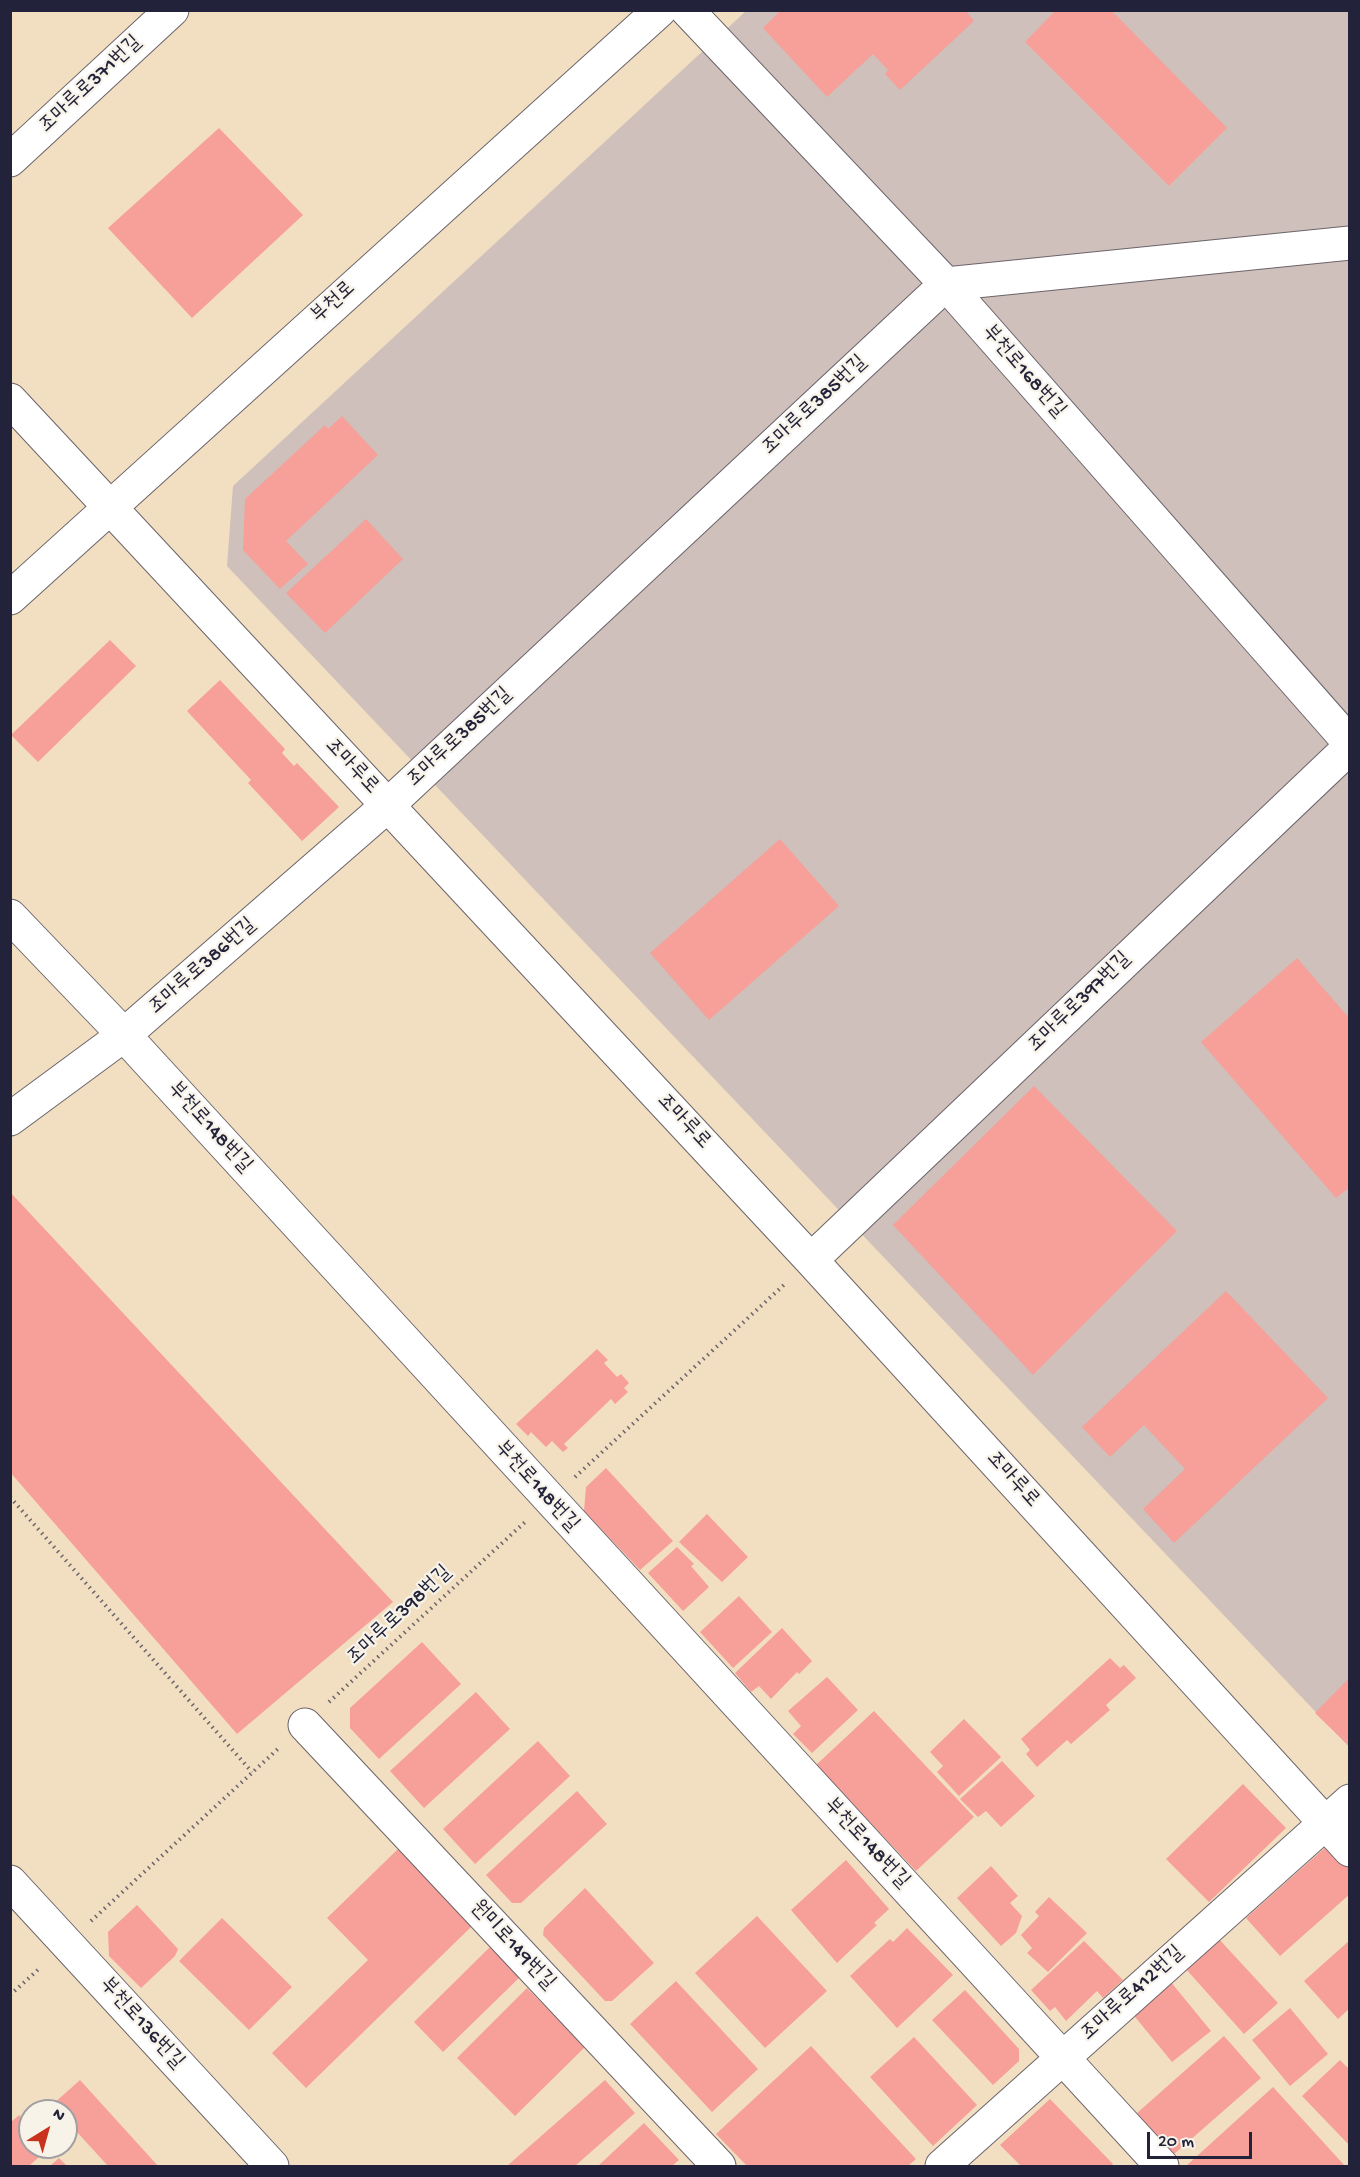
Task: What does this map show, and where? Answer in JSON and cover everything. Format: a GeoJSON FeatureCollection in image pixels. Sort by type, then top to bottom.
{"type":"FeatureCollection","features":[{"type":"Feature","properties":{"kind":"street","name":"조마루로371번길"},"geometry":{"type":"LineString","coordinates":[[10,160],[172,10]]}},
{"type":"Feature","properties":{"kind":"street","name":"부천로"},"geometry":{"type":"LineString","coordinates":[[10,598],[108,506],[660,10]]}},
{"type":"Feature","properties":{"kind":"street","name":"부천로168번길"},"geometry":{"type":"LineString","coordinates":[[687,10],[946,284],[1350,745]]}},
{"type":"Feature","properties":{"kind":"street"},"geometry":{"type":"LineString","coordinates":[[946,284],[1350,243]]}},
{"type":"Feature","properties":{"kind":"street","name":"조마루로385번길"},"geometry":{"type":"LineString","coordinates":[[387,806],[946,284]]}},
{"type":"Feature","properties":{"kind":"street","name":"조마루로"},"geometry":{"type":"LineString","coordinates":[[10,400],[811,1260],[1350,1850]]}},
{"type":"Feature","properties":{"kind":"street","name":"조마루로397번길"},"geometry":{"type":"LineString","coordinates":[[811,1260],[1350,745]]}},
{"type":"Feature","properties":{"kind":"street","name":"조마루로386번길"},"geometry":{"type":"LineString","coordinates":[[10,1119],[124,1035],[387,806]]}},
{"type":"Feature","properties":{"kind":"street","name":"부천로148번길"},"geometry":{"type":"LineString","coordinates":[[10,916],[124,1035],[549,1501],[1162,2166]]}},
{"type":"Feature","properties":{"kind":"street","name":"원미로149번길"},"geometry":{"type":"LineString","coordinates":[[305,1725],[719,2166]]}},
{"type":"Feature","properties":{"kind":"street","name":"조마루로412번길"},"geometry":{"type":"LineString","coordinates":[[942,2166],[1350,1802]]}},
{"type":"Feature","properties":{"kind":"street","name":"부천로136번길"},"geometry":{"type":"LineString","coordinates":[[10,1882],[272,2166]]}},
{"type":"Feature","properties":{"kind":"path","name":"조마루로398번길"},"geometry":{"type":"LineString","coordinates":[[10,1995],[811,1260]]}},
{"type":"Feature","properties":{"kind":"path"},"geometry":{"type":"LineString","coordinates":[[10,1497],[252,1772]]}},
{"type":"Feature","properties":{"kind":"shaded area"},"geometry":{"type":"Polygon","coordinates":[[[746,11],[1349,11],[1349,1747],[227,566],[233,486],[746,11]]]}},
{"type":"Feature","properties":{"kind":"building"},"geometry":{"type":"Polygon","coordinates":[[[781,10],[965,10],[974,21],[900,90],[885,74],[888,70],[873,54],[827,97],[763,28],[781,10]]]}},
{"type":"Feature","properties":{"kind":"building"},"geometry":{"type":"Polygon","coordinates":[[[1056,10],[1111,10],[1227,128],[1169,186],[1025,42],[1056,10]]]}},
{"type":"Feature","properties":{"kind":"building"},"geometry":{"type":"Polygon","coordinates":[[[219,128],[303,215],[192,318],[108,228],[219,128]]]}},
{"type":"Feature","properties":{"kind":"building"},"geometry":{"type":"Polygon","coordinates":[[[342,416],[378,455],[286,541],[308,564],[280,589],[243,550],[245,499],[325,425],[328,429],[342,416]]]}},
{"type":"Feature","properties":{"kind":"building"},"geometry":{"type":"Polygon","coordinates":[[[366,519],[403,559],[325,633],[286,593],[366,519]]]}},
{"type":"Feature","properties":{"kind":"building"},"geometry":{"type":"Polygon","coordinates":[[[110,640],[136,666],[38,762],[11,735],[110,640]]]}},
{"type":"Feature","properties":{"kind":"building"},"geometry":{"type":"Polygon","coordinates":[[[220,680],[285,749],[282,753],[294,766],[297,763],[339,807],[302,841],[248,783],[251,780],[187,711],[220,680]]]}},
{"type":"Feature","properties":{"kind":"building"},"geometry":{"type":"Polygon","coordinates":[[[780,839],[839,906],[709,1020],[650,953],[780,839]]]}},
{"type":"Feature","properties":{"kind":"building"},"geometry":{"type":"Polygon","coordinates":[[[1297,958],[1350,1019],[1350,1187],[1336,1198],[1201,1042],[1297,958]]]}},
{"type":"Feature","properties":{"kind":"building"},"geometry":{"type":"Polygon","coordinates":[[[1034,1086],[1177,1231],[1033,1375],[893,1225],[1034,1086]]]}},
{"type":"Feature","properties":{"kind":"building"},"geometry":{"type":"Polygon","coordinates":[[[10,1192],[393,1602],[237,1734],[10,1472],[10,1192]]]}},
{"type":"Feature","properties":{"kind":"building"},"geometry":{"type":"Polygon","coordinates":[[[1226,1291],[1328,1398],[1174,1543],[1143,1509],[1185,1469],[1144,1425],[1110,1457],[1082,1427],[1226,1291]]]}},
{"type":"Feature","properties":{"kind":"building"},"geometry":{"type":"Polygon","coordinates":[[[597,1349],[608,1360],[604,1363],[617,1377],[621,1374],[629,1383],[624,1388],[628,1392],[615,1404],[611,1399],[564,1444],[568,1448],[563,1452],[552,1441],[546,1447],[531,1432],[528,1436],[516,1424],[597,1349]]]}},
{"type":"Feature","properties":{"kind":"building"},"geometry":{"type":"Polygon","coordinates":[[[606,1468],[673,1541],[640,1570],[584,1511],[586,1487],[606,1468]]]}},
{"type":"Feature","properties":{"kind":"building"},"geometry":{"type":"Polygon","coordinates":[[[707,1514],[748,1557],[722,1582],[679,1542],[707,1514]]]}},
{"type":"Feature","properties":{"kind":"building"},"geometry":{"type":"Polygon","coordinates":[[[677,1547],[694,1564],[691,1566],[709,1587],[683,1611],[648,1573],[677,1547]]]}},
{"type":"Feature","properties":{"kind":"building"},"geometry":{"type":"Polygon","coordinates":[[[739,1596],[772,1632],[733,1668],[700,1632],[739,1596]]]}},
{"type":"Feature","properties":{"kind":"building"},"geometry":{"type":"Polygon","coordinates":[[[782,1628],[812,1661],[799,1674],[797,1672],[771,1699],[759,1686],[751,1692],[735,1673],[782,1628]]]}},
{"type":"Feature","properties":{"kind":"building"},"geometry":{"type":"Polygon","coordinates":[[[422,1642],[461,1684],[379,1759],[350,1728],[350,1708],[422,1642]]]}},
{"type":"Feature","properties":{"kind":"building"},"geometry":{"type":"Polygon","coordinates":[[[1110,1658],[1120,1668],[1124,1665],[1136,1678],[1106,1705],[1110,1710],[1071,1744],[1067,1740],[1037,1767],[1026,1754],[1030,1750],[1021,1739],[1110,1658]]]}},
{"type":"Feature","properties":{"kind":"building"},"geometry":{"type":"Polygon","coordinates":[[[827,1677],[858,1710],[812,1753],[793,1734],[801,1726],[788,1711],[827,1677]]]}},
{"type":"Feature","properties":{"kind":"building"},"geometry":{"type":"Polygon","coordinates":[[[1350,1677],[1350,1747],[1315,1713],[1350,1677]]]}},
{"type":"Feature","properties":{"kind":"building"},"geometry":{"type":"Polygon","coordinates":[[[476,1692],[510,1729],[424,1808],[390,1771],[476,1692]]]}},
{"type":"Feature","properties":{"kind":"building"},"geometry":{"type":"Polygon","coordinates":[[[874,1711],[974,1817],[916,1871],[816,1765],[874,1711]]]}},
{"type":"Feature","properties":{"kind":"building"},"geometry":{"type":"Polygon","coordinates":[[[964,1719],[1001,1757],[959,1796],[937,1772],[943,1766],[930,1752],[964,1719]]]}},
{"type":"Feature","properties":{"kind":"building"},"geometry":{"type":"Polygon","coordinates":[[[538,1741],[570,1776],[475,1864],[443,1829],[538,1741]]]}},
{"type":"Feature","properties":{"kind":"building"},"geometry":{"type":"Polygon","coordinates":[[[1002,1761],[1035,1796],[1001,1827],[986,1811],[978,1817],[960,1799],[1002,1761]]]}},
{"type":"Feature","properties":{"kind":"building"},"geometry":{"type":"Polygon","coordinates":[[[1243,1784],[1286,1828],[1209,1902],[1166,1859],[1243,1784]]]}},
{"type":"Feature","properties":{"kind":"building"},"geometry":{"type":"Polygon","coordinates":[[[577,1791],[607,1824],[521,1903],[512,1903],[486,1875],[577,1791]]]}},
{"type":"Feature","properties":{"kind":"building"},"geometry":{"type":"Polygon","coordinates":[[[1329,1844],[1350,1866],[1350,1894],[1280,1956],[1246,1918],[1329,1844]]]}},
{"type":"Feature","properties":{"kind":"building"},"geometry":{"type":"Polygon","coordinates":[[[398,1849],[472,1926],[306,2088],[272,2053],[368,1960],[327,1918],[398,1849]]]}},
{"type":"Feature","properties":{"kind":"building"},"geometry":{"type":"Polygon","coordinates":[[[846,1860],[889,1909],[874,1923],[877,1925],[837,1963],[791,1910],[846,1860]]]}},
{"type":"Feature","properties":{"kind":"building"},"geometry":{"type":"Polygon","coordinates":[[[991,1866],[1018,1896],[1010,1903],[1022,1916],[1016,1933],[1001,1946],[957,1898],[991,1866]]]}},
{"type":"Feature","properties":{"kind":"building"},"geometry":{"type":"Polygon","coordinates":[[[585,1888],[654,1963],[612,2001],[605,2001],[543,1935],[544,1928],[585,1888]]]}},
{"type":"Feature","properties":{"kind":"building"},"geometry":{"type":"Polygon","coordinates":[[[1049,1897],[1087,1933],[1048,1972],[1027,1953],[1032,1948],[1021,1935],[1039,1916],[1035,1912],[1049,1897]]]}},
{"type":"Feature","properties":{"kind":"building"},"geometry":{"type":"Polygon","coordinates":[[[137,1905],[178,1949],[175,1956],[141,1988],[109,1956],[108,1932],[137,1905]]]}},
{"type":"Feature","properties":{"kind":"building"},"geometry":{"type":"Polygon","coordinates":[[[757,1916],[827,1991],[765,2048],[695,1973],[757,1916]]]}},
{"type":"Feature","properties":{"kind":"building"},"geometry":{"type":"Polygon","coordinates":[[[222,1918],[292,1987],[249,2030],[179,1961],[222,1918]]]}},
{"type":"Feature","properties":{"kind":"building"},"geometry":{"type":"Polygon","coordinates":[[[907,1928],[953,1975],[897,2028],[850,1976],[890,1939],[893,1942],[907,1928]]]}},
{"type":"Feature","properties":{"kind":"building"},"geometry":{"type":"Polygon","coordinates":[[[1218,1938],[1278,2003],[1244,2034],[1185,1968],[1218,1938]]]}},
{"type":"Feature","properties":{"kind":"building"},"geometry":{"type":"Polygon","coordinates":[[[1350,1940],[1350,2008],[1338,2019],[1304,1981],[1350,1940]]]}},
{"type":"Feature","properties":{"kind":"building"},"geometry":{"type":"Polygon","coordinates":[[[1084,1941],[1123,1980],[1103,1998],[1097,1991],[1066,2021],[1055,2007],[1050,2011],[1031,1990],[1084,1941]]]}},
{"type":"Feature","properties":{"kind":"building"},"geometry":{"type":"Polygon","coordinates":[[[492,1945],[522,1975],[443,2052],[414,2022],[492,1945]]]}},
{"type":"Feature","properties":{"kind":"building"},"geometry":{"type":"Polygon","coordinates":[[[676,1981],[758,2069],[712,2112],[630,2024],[676,1981]]]}},
{"type":"Feature","properties":{"kind":"building"},"geometry":{"type":"Polygon","coordinates":[[[1170,1981],[1211,2031],[1172,2062],[1131,2012],[1170,1981]]]}},
{"type":"Feature","properties":{"kind":"building"},"geometry":{"type":"Polygon","coordinates":[[[527,1988],[585,2047],[515,2116],[457,2058],[527,1988]]]}},
{"type":"Feature","properties":{"kind":"building"},"geometry":{"type":"Polygon","coordinates":[[[965,1990],[1019,2049],[1019,2061],[993,2085],[932,2020],[965,1990]]]}},
{"type":"Feature","properties":{"kind":"building"},"geometry":{"type":"Polygon","coordinates":[[[1290,2008],[1328,2054],[1290,2086],[1252,2040],[1290,2008]]]}},
{"type":"Feature","properties":{"kind":"building"},"geometry":{"type":"Polygon","coordinates":[[[1224,2036],[1261,2078],[1173,2155],[1136,2114],[1224,2036]]]}},
{"type":"Feature","properties":{"kind":"building"},"geometry":{"type":"Polygon","coordinates":[[[914,2037],[977,2105],[933,2146],[870,2077],[914,2037]]]}},
{"type":"Feature","properties":{"kind":"building"},"geometry":{"type":"Polygon","coordinates":[[[811,2046],[916,2159],[908,2166],[747,2166],[716,2134],[811,2046]]]}},
{"type":"Feature","properties":{"kind":"building"},"geometry":{"type":"Polygon","coordinates":[[[1340,2060],[1350,2070],[1350,2146],[1302,2096],[1340,2060]]]}},
{"type":"Feature","properties":{"kind":"building"},"geometry":{"type":"Polygon","coordinates":[[[80,2080],[158,2166],[108,2166],[78,2133],[78,2099],[59,2099],[80,2080]]]}},
{"type":"Feature","properties":{"kind":"building"},"geometry":{"type":"Polygon","coordinates":[[[605,2080],[635,2113],[575,2166],[507,2166],[605,2080]]]}},
{"type":"Feature","properties":{"kind":"building"},"geometry":{"type":"Polygon","coordinates":[[[1273,2087],[1345,2166],[1186,2166],[1273,2087]]]}},
{"type":"Feature","properties":{"kind":"building"},"geometry":{"type":"Polygon","coordinates":[[[1050,2099],[1113,2164],[1111,2166],[1021,2166],[1000,2145],[1050,2099]]]}},
{"type":"Feature","properties":{"kind":"building"},"geometry":{"type":"Polygon","coordinates":[[[18,2116],[18,2159],[37,2159],[29,2166],[10,2166],[10,2123],[18,2116]]]}},
{"type":"Feature","properties":{"kind":"building"},"geometry":{"type":"Polygon","coordinates":[[[644,2123],[679,2160],[672,2166],[598,2166],[644,2123]]]}},
{"type":"Feature","properties":{"kind":"building"},"geometry":{"type":"Polygon","coordinates":[[[60,2159],[67,2166],[50,2166],[60,2159]]]}}]}
